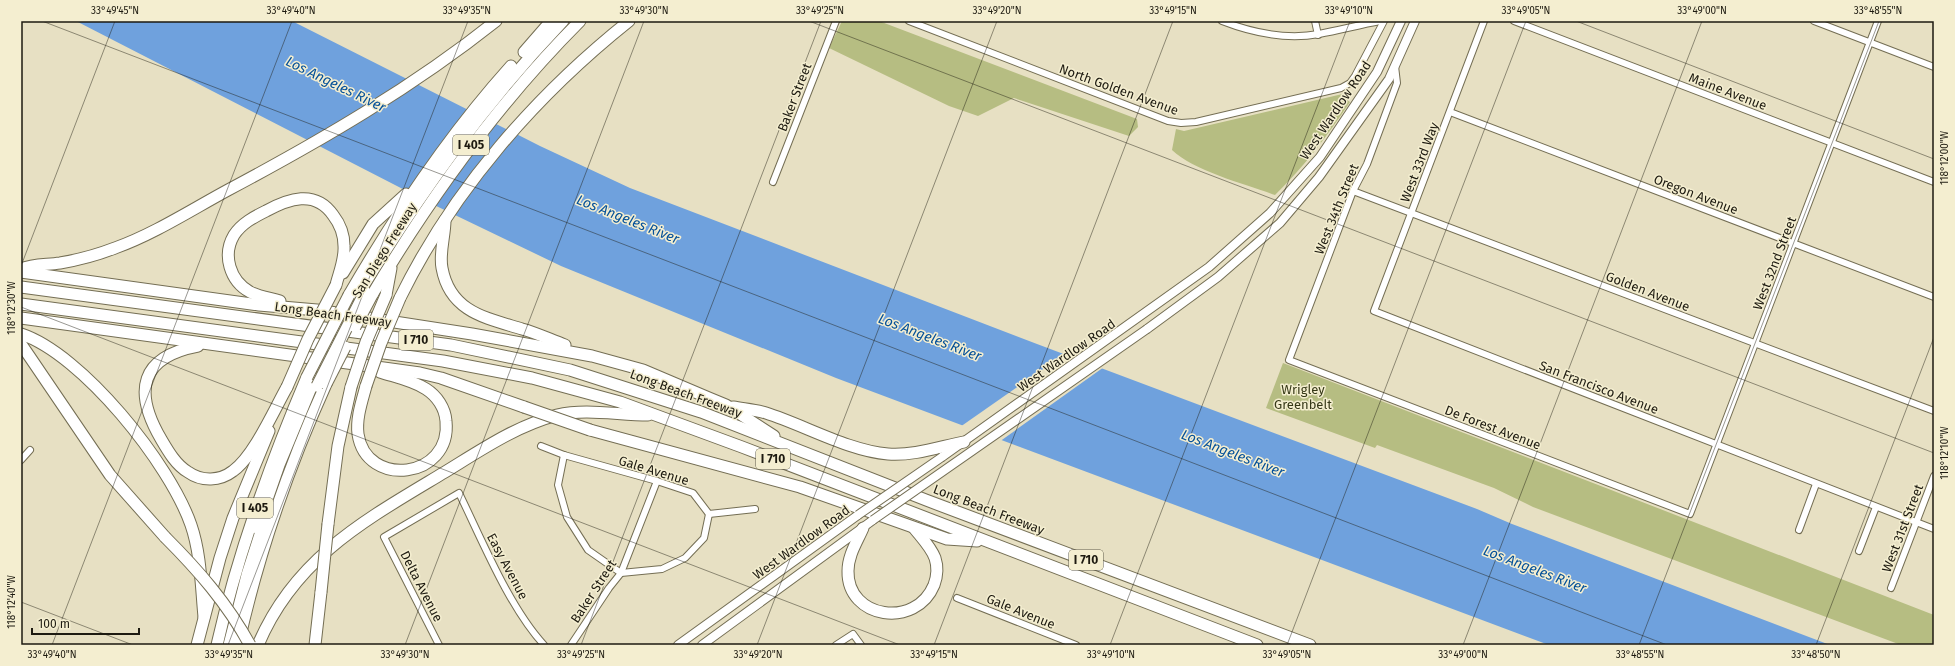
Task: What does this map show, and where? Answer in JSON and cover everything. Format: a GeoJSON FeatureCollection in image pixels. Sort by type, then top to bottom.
{"type":"FeatureCollection","features":[{"type":"Feature","properties":{"kind":"highway","name":"San Diego Freeway"},"geometry":{"type":"LineString","coordinates":[[238,645],[250,592],[289,474],[316,381],[361,295],[392,262],[396,236],[437,192],[477,138],[535,54],[551,21]]}},
{"type":"Feature","properties":{"kind":"highway"},"geometry":{"type":"LineString","coordinates":[[535,54],[563,21]]}},
{"type":"Feature","properties":{"kind":"highway"},"geometry":{"type":"LineString","coordinates":[[535,54],[569,21]]}},
{"type":"Feature","properties":{"kind":"highway","name":"San Diego Freeway"},"geometry":{"type":"LineString","coordinates":[[217,645],[231,588],[257,502],[316,381],[361,295],[396,236],[420,181],[484,97],[535,54],[580,21]]}},
{"type":"Feature","properties":{"kind":"highway"},"geometry":{"type":"LineString","coordinates":[[350,363],[412,382],[427,389],[434,395],[444,413],[446,427],[444,442],[437,454],[420,467],[406,471],[391,470],[383,467],[368,456],[360,442],[358,428],[366,386],[383,337],[400,298],[426,250],[470,183],[505,141],[576,68],[629,21]]}},
{"type":"Feature","properties":{"kind":"highway"},"geometry":{"type":"LineString","coordinates":[[21,269],[30,266],[75,260],[117,248],[324,138],[383,102],[437,66],[495,22]]}},
{"type":"Feature","properties":{"kind":"highway"},"geometry":{"type":"LineString","coordinates":[[198,645],[204,617],[233,518],[287,386],[308,339],[336,285],[373,224],[420,181]]}},
{"type":"Feature","properties":{"kind":"highway"},"geometry":{"type":"LineString","coordinates":[[317,310],[259,296],[240,285],[230,270],[228,260],[230,245],[237,231],[251,219],[283,201],[310,198],[324,205],[330,210],[337,221],[344,240],[344,253],[336,285]]}},
{"type":"Feature","properties":{"kind":"highway"},"geometry":{"type":"LineString","coordinates":[[445,219],[445,237],[441,259],[445,277],[454,296],[476,314],[523,329],[592,356]]}},
{"type":"Feature","properties":{"kind":"highway"},"geometry":{"type":"LineString","coordinates":[[361,295],[396,236]]}},
{"type":"Feature","properties":{"kind":"highway"},"geometry":{"type":"LineString","coordinates":[[316,645],[328,524],[338,446],[351,388],[366,342],[386,295],[392,262]]}},
{"type":"Feature","properties":{"kind":"highway"},"geometry":{"type":"LineString","coordinates":[[21,272],[259,304],[317,310],[472,334],[592,356],[643,370],[726,405],[797,450]]}},
{"type":"Feature","properties":{"kind":"highway","name":"Long Beach Freeway"},"geometry":{"type":"LineString","coordinates":[[21,287],[398,337],[499,354],[570,370],[609,381],[700,412],[1310,645]]}},
{"type":"Feature","properties":{"kind":"highway","name":"I 710"},"geometry":{"type":"LineString","coordinates":[[21,304],[490,369],[578,390],[620,402],[742,447],[1257,645]]}},
{"type":"Feature","properties":{"kind":"highway"},"geometry":{"type":"LineString","coordinates":[[21,318],[420,373],[441,378],[590,430],[800,487],[947,539],[989,542]]}},
{"type":"Feature","properties":{"kind":"highway"},"geometry":{"type":"LineString","coordinates":[[21,334],[52,349],[73,364],[89,379],[129,425],[157,463],[183,506],[190,524],[198,554],[204,617]]}},
{"type":"Feature","properties":{"kind":"highway"},"geometry":{"type":"LineString","coordinates":[[21,344],[110,476],[165,537],[205,577],[219,595],[250,645]]}},
{"type":"Feature","properties":{"kind":"highway"},"geometry":{"type":"LineString","coordinates":[[209,344],[185,348],[164,357],[157,363],[149,376],[145,391],[146,407],[156,430],[176,461],[188,473],[202,478],[214,479],[228,474],[239,466],[253,447],[287,386]]}},
{"type":"Feature","properties":{"kind":"highway"},"geometry":{"type":"LineString","coordinates":[[224,645],[235,600],[257,526],[279,465],[316,381]]}},
{"type":"Feature","properties":{"kind":"highway"},"geometry":{"type":"LineString","coordinates":[[229,645],[257,542],[316,381]]}},
{"type":"Feature","properties":{"kind":"highway"},"geometry":{"type":"LineString","coordinates":[[726,405],[765,413],[872,452],[899,455],[964,442]]}},
{"type":"Feature","properties":{"kind":"highway"},"geometry":{"type":"LineString","coordinates":[[258,645],[276,610],[292,588],[310,566],[334,543],[363,522],[502,437],[533,422],[559,415],[594,412],[622,415],[655,415]]}},
{"type":"Feature","properties":{"kind":"highway"},"geometry":{"type":"LineString","coordinates":[[863,528],[853,549],[849,563],[848,572],[852,588],[856,596],[869,608],[886,614],[894,614],[910,610],[925,601],[936,581],[937,572],[935,557],[914,528]]}},
{"type":"Feature","properties":{"kind":"main road","name":"West Wardlow Road"},"geometry":{"type":"LineString","coordinates":[[678,645],[858,515],[964,442],[1209,267],[1259,223],[1320,157],[1377,72],[1401,21]]}},
{"type":"Feature","properties":{"kind":"main road","name":"West Wardlow Road"},"geometry":{"type":"LineString","coordinates":[[702,645],[873,520],[1147,329],[1218,277],[1280,223],[1319,177],[1389,79],[1415,21]]}},
{"type":"Feature","properties":{"kind":"street","name":"Baker Street"},"geometry":{"type":"LineString","coordinates":[[773,182],[836,21]]}},
{"type":"Feature","properties":{"kind":"street","name":"North Golden Avenue"},"geometry":{"type":"LineString","coordinates":[[909,21],[1168,121],[1181,123],[1196,122],[1341,88],[1350,83]]}},
{"type":"Feature","properties":{"kind":"street"},"geometry":{"type":"LineString","coordinates":[[1222,21],[1248,31],[1266,34],[1318,35],[1380,21]]}},
{"type":"Feature","properties":{"kind":"street"},"geometry":{"type":"LineString","coordinates":[[1315,21],[1318,35]]}},
{"type":"Feature","properties":{"kind":"street","name":"West Wardlow Road"},"geometry":{"type":"LineString","coordinates":[[1350,83],[1384,21]]}},
{"type":"Feature","properties":{"kind":"street","name":"West 33rd Way"},"geometry":{"type":"LineString","coordinates":[[1374,310],[1484,21]]}},
{"type":"Feature","properties":{"kind":"street","name":"Maine Avenue"},"geometry":{"type":"LineString","coordinates":[[1514,21],[1934,182]]}},
{"type":"Feature","properties":{"kind":"street"},"geometry":{"type":"LineString","coordinates":[[1814,21],[1934,67]]}},
{"type":"Feature","properties":{"kind":"street","name":"West 32nd Street"},"geometry":{"type":"LineString","coordinates":[[1690,514],[1878,21]]}},
{"type":"Feature","properties":{"kind":"street","name":"West 34th Street"},"geometry":{"type":"LineString","coordinates":[[1289,360],[1353,191],[1367,164],[1397,83],[1395,65]]}},
{"type":"Feature","properties":{"kind":"street","name":"Oregon Avenue"},"geometry":{"type":"LineString","coordinates":[[1450,112],[1934,297]]}},
{"type":"Feature","properties":{"kind":"street","name":"Golden Avenue"},"geometry":{"type":"LineString","coordinates":[[1353,191],[1934,411]]}},
{"type":"Feature","properties":{"kind":"street","name":"San Francisco Avenue"},"geometry":{"type":"LineString","coordinates":[[1374,310],[1934,530]]}},
{"type":"Feature","properties":{"kind":"street","name":"De Forest Avenue"},"geometry":{"type":"LineString","coordinates":[[1289,360],[1690,514]]}},
{"type":"Feature","properties":{"kind":"street","name":"Gale Avenue"},"geometry":{"type":"LineString","coordinates":[[541,446],[564,455],[657,481],[693,493],[709,514]]}},
{"type":"Feature","properties":{"kind":"street"},"geometry":{"type":"LineString","coordinates":[[21,460],[30,450]]}},
{"type":"Feature","properties":{"kind":"street"},"geometry":{"type":"LineString","coordinates":[[564,455],[558,485],[567,517],[588,550],[621,573],[662,569],[685,558],[704,538],[709,514],[755,509]]}},
{"type":"Feature","properties":{"kind":"street","name":"West 31st Street"},"geometry":{"type":"LineString","coordinates":[[1891,588],[1934,476]]}},
{"type":"Feature","properties":{"kind":"street","name":"Baker Street"},"geometry":{"type":"LineString","coordinates":[[571,645],[609,588],[621,573],[657,481]]}},
{"type":"Feature","properties":{"kind":"street"},"geometry":{"type":"LineString","coordinates":[[1799,530],[1816,484]]}},
{"type":"Feature","properties":{"kind":"street","name":"Easy Avenue"},"geometry":{"type":"LineString","coordinates":[[384,537],[459,494],[502,580],[532,632],[544,645]]}},
{"type":"Feature","properties":{"kind":"street"},"geometry":{"type":"LineString","coordinates":[[1859,550],[1876,507]]}},
{"type":"Feature","properties":{"kind":"street","name":"Delta Avenue"},"geometry":{"type":"LineString","coordinates":[[384,537],[439,645]]}},
{"type":"Feature","properties":{"kind":"street","name":"Gale Avenue"},"geometry":{"type":"LineString","coordinates":[[957,598],[1076,645]]}},
{"type":"Feature","properties":{"kind":"street"},"geometry":{"type":"LineString","coordinates":[[836,645],[853,634],[861,645]]}},
{"type":"Feature","properties":{"kind":"green space"},"geometry":{"type":"Polygon","coordinates":[[[842,21],[879,21],[1137,119],[1138,127],[1129,136],[1014,98],[978,116],[949,106],[829,48],[842,21]]]}},
{"type":"Feature","properties":{"kind":"green space"},"geometry":{"type":"Polygon","coordinates":[[[1351,92],[1347,100],[1350,102],[1324,139],[1306,162],[1275,195],[1206,171],[1182,158],[1172,150],[1176,129],[1184,131],[1351,92]]]}},
{"type":"Feature","properties":{"kind":"green space","name":"Wrigley Greenbelt"},"geometry":{"type":"Polygon","coordinates":[[[1283,363],[1934,615],[1934,645],[1901,645],[1533,507],[1494,488],[1377,445],[1375,448],[1266,408],[1283,363]]]}},
{"type":"Feature","properties":{"kind":"water","name":"Los Angeles River"},"geometry":{"type":"Polygon","coordinates":[[[76,21],[292,21],[540,146],[630,188],[1037,344],[1477,509],[1512,524],[1830,645],[1549,645],[836,378],[561,266],[430,203],[76,21]]]}},
{"type":"Feature","properties":{"kind":"pier"},"geometry":{"type":"Polygon","coordinates":[[[1066,353],[1104,367],[999,442],[960,427],[1066,353]]]}}]}
